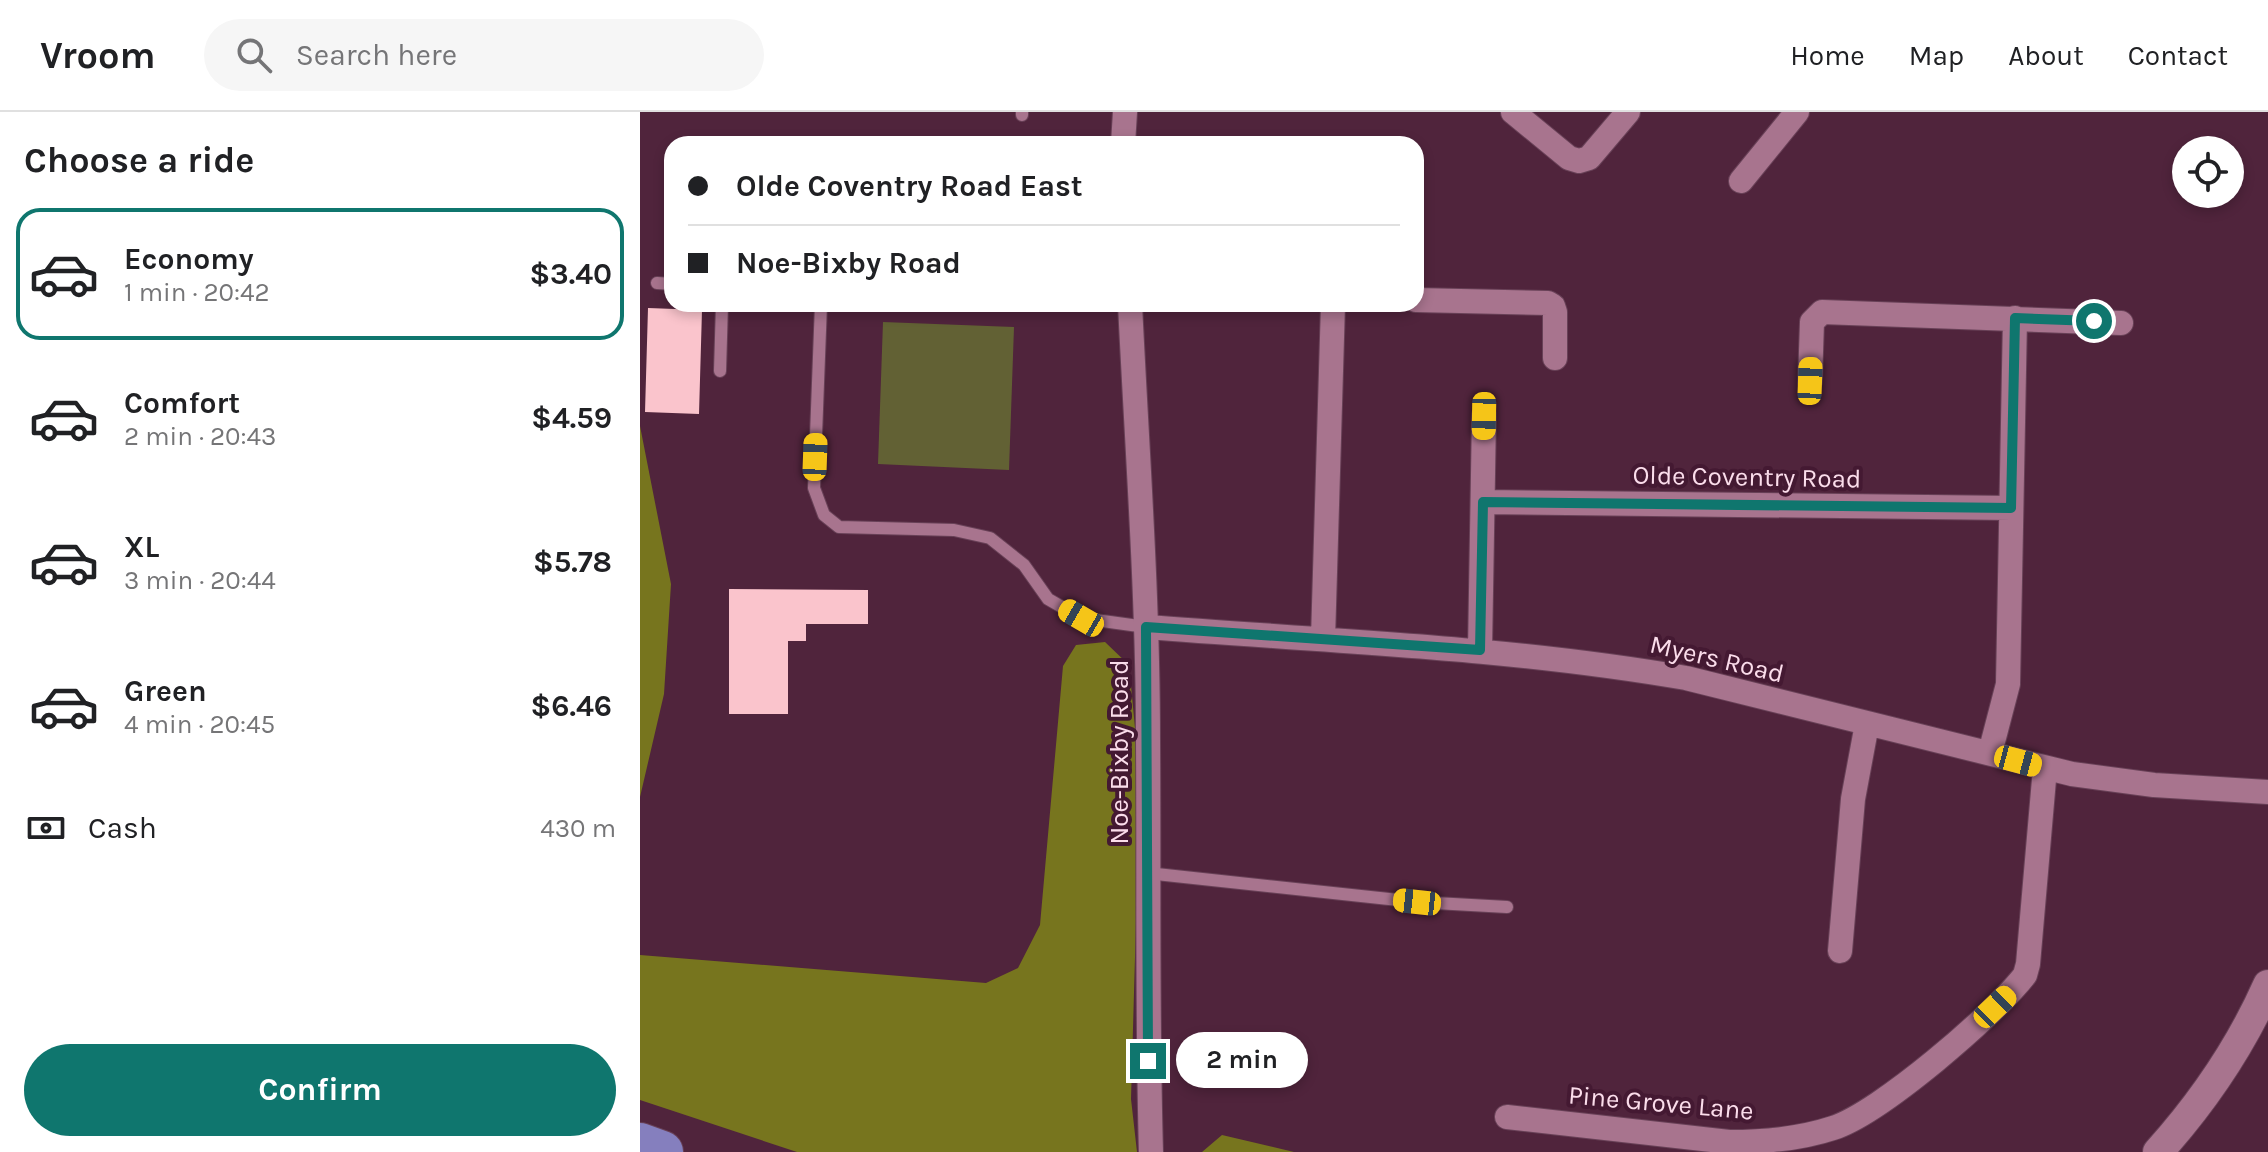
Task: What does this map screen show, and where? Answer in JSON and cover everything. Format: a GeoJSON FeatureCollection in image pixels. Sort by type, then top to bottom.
{"type":"FeatureCollection","features":[{"type":"Feature","properties":{"kind":"highway"},"geometry":{"type":"LineString","coordinates":[[640,1144],[662,1152]]}},
{"type":"Feature","properties":{"kind":"street"},"geometry":{"type":"LineString","coordinates":[[1124,136],[1125,112]]}},
{"type":"Feature","properties":{"kind":"street"},"geometry":{"type":"LineString","coordinates":[[1513,112],[1569,158],[1579,161],[1589,158],[1628,112]]}},
{"type":"Feature","properties":{"kind":"street"},"geometry":{"type":"LineString","coordinates":[[1741,181],[1797,112]]}},
{"type":"Feature","properties":{"kind":"street"},"geometry":{"type":"LineString","coordinates":[[1424,300],[1548,303],[1555,312],[1555,358]]}},
{"type":"Feature","properties":{"kind":"street","name":"Noe-Bixby Road"},"geometry":{"type":"LineString","coordinates":[[1130,312],[1146,627],[1147,1030],[1151,1152]]}},
{"type":"Feature","properties":{"kind":"street"},"geometry":{"type":"LineString","coordinates":[[1323,639],[1333,312]]}},
{"type":"Feature","properties":{"kind":"street"},"geometry":{"type":"LineString","coordinates":[[1810,381],[1812,322],[1822,312],[2121,323]]}},
{"type":"Feature","properties":{"kind":"street"},"geometry":{"type":"LineString","coordinates":[[1990,753],[2008,684],[2015,318]]}},
{"type":"Feature","properties":{"kind":"street"},"geometry":{"type":"LineString","coordinates":[[1480,650],[1484,416]]}},
{"type":"Feature","properties":{"kind":"street","name":"Olde Coventry Road"},"geometry":{"type":"LineString","coordinates":[[1483,502],[2011,508]]}},
{"type":"Feature","properties":{"kind":"street","name":"Myers Road"},"geometry":{"type":"LineString","coordinates":[[1146,627],[1480,650],[1628,667],[1686,678],[2045,768],[2127,782],[2268,792]]}},
{"type":"Feature","properties":{"kind":"street"},"geometry":{"type":"LineString","coordinates":[[1840,951],[1853,799],[1867,724]]}},
{"type":"Feature","properties":{"kind":"street","name":"Pine Grove Lane"},"geometry":{"type":"LineString","coordinates":[[1507,1117],[1759,1147],[1834,1128],[1868,1111],[1972,1028],[2025,975],[2045,768]]}},
{"type":"Feature","properties":{"kind":"street"},"geometry":{"type":"LineString","coordinates":[[2158,1152],[2181,1127],[2226,1063],[2268,985]]}},
{"type":"Feature","properties":{"kind":"lane"},"geometry":{"type":"LineString","coordinates":[[657,283],[664,283]]}},
{"type":"Feature","properties":{"kind":"lane"},"geometry":{"type":"LineString","coordinates":[[720,371],[722,312]]}},
{"type":"Feature","properties":{"kind":"lane"},"geometry":{"type":"LineString","coordinates":[[821,312],[814,488],[824,515],[839,527],[954,530],[990,538],[1024,565],[1048,599],[1081,618],[1146,627]]}},
{"type":"Feature","properties":{"kind":"lane"},"geometry":{"type":"LineString","coordinates":[[1147,873],[1402,900],[1507,907]]}},
{"type":"Feature","properties":{"kind":"shaded area"},"geometry":{"type":"Polygon","coordinates":[[[883,322],[1014,327],[1009,470],[878,464],[883,322]]]}},
{"type":"Feature","properties":{"kind":"shaded area"},"geometry":{"type":"Polygon","coordinates":[[[640,426],[671,584],[664,694],[640,797],[640,426]]]}},
{"type":"Feature","properties":{"kind":"shaded area"},"geometry":{"type":"Polygon","coordinates":[[[1105,642],[1129,665],[1140,780],[1131,1099],[1137,1152],[797,1152],[640,1100],[640,955],[986,983],[1018,968],[1040,925],[1063,666],[1076,645],[1105,642]]]}},
{"type":"Feature","properties":{"kind":"shaded area"},"geometry":{"type":"Polygon","coordinates":[[[1222,1135],[1294,1152],[1202,1152],[1222,1135]]]}},
{"type":"Feature","properties":{"kind":"building"},"geometry":{"type":"Polygon","coordinates":[[[648,308],[664,309],[664,312],[702,312],[699,414],[645,412],[648,308]]]}},
{"type":"Feature","properties":{"kind":"building"},"geometry":{"type":"Polygon","coordinates":[[[729,589],[868,590],[868,624],[806,624],[806,641],[788,641],[788,714],[729,714],[729,589]]]}},
{"type":"Feature","properties":{"kind":"route"},"geometry":{"type":"LineString","coordinates":[[1148,1061],[1146,627],[1480,650],[1483,502],[2011,508],[2015,318],[2094,321]]}}]}
